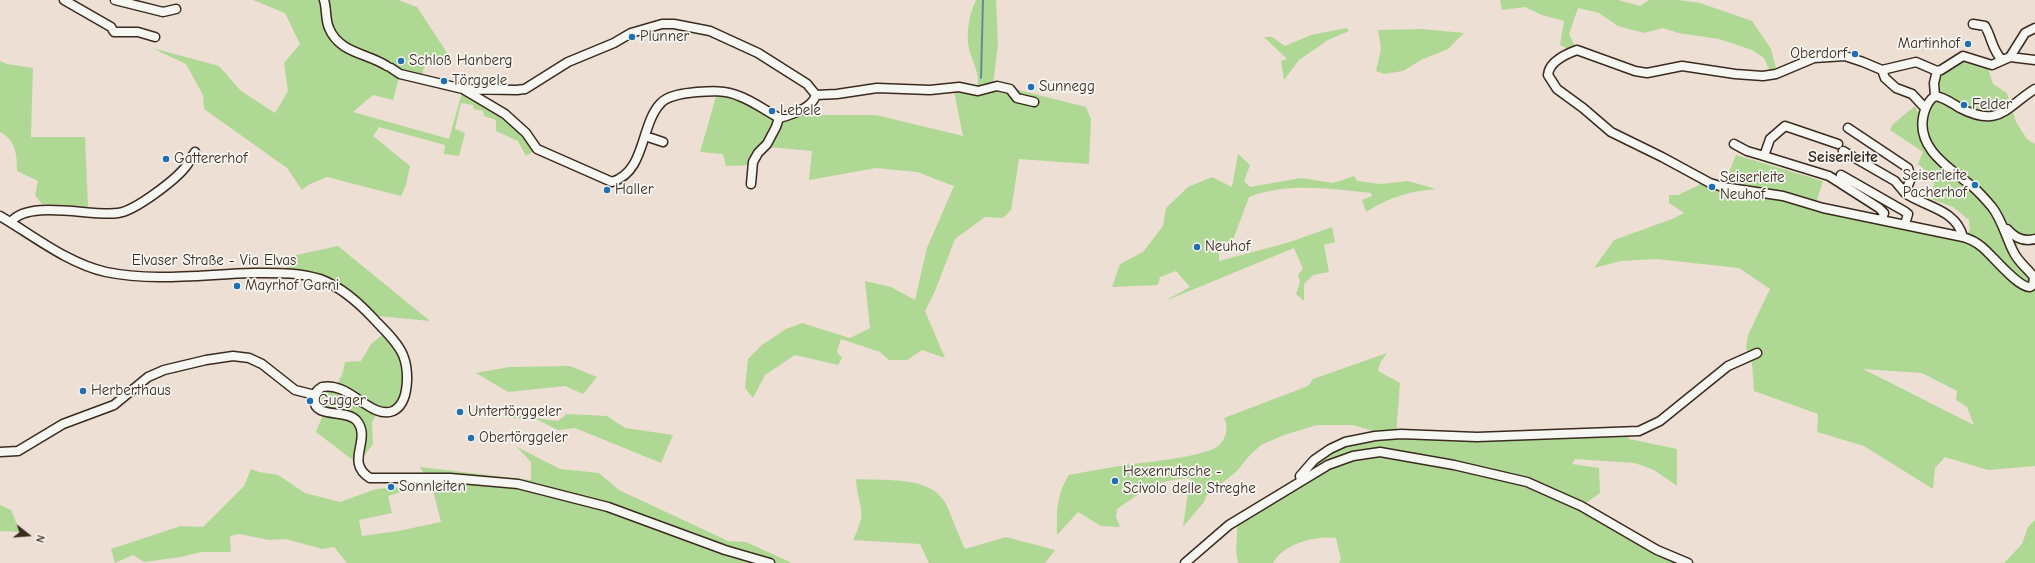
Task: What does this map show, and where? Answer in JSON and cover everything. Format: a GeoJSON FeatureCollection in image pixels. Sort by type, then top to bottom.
{"type":"FeatureCollection","features":[{"type":"Feature","properties":{"kind":"street"},"geometry":{"type":"LineString","coordinates":[[64,0],[112,27],[114,32],[138,32],[155,37]]}},
{"type":"Feature","properties":{"kind":"street"},"geometry":{"type":"LineString","coordinates":[[115,0],[163,12],[176,9]]}},
{"type":"Feature","properties":{"kind":"street"},"geometry":{"type":"LineString","coordinates":[[324,0],[328,27],[339,43],[346,49],[374,58],[400,74],[463,89],[526,89],[568,62],[614,43],[631,33],[662,24],[674,24],[710,31],[752,50],[807,84],[816,95]]}},
{"type":"Feature","properties":{"kind":"street"},"geometry":{"type":"LineString","coordinates":[[1973,24],[1985,26],[1991,37],[1992,47],[2002,60]]}},
{"type":"Feature","properties":{"kind":"street"},"geometry":{"type":"LineString","coordinates":[[2010,57],[2025,33],[2035,28]]}},
{"type":"Feature","properties":{"kind":"street"},"geometry":{"type":"LineString","coordinates":[[1937,71],[1934,83],[1935,96],[1926,108],[1922,124],[1924,133],[1932,151],[1951,172],[1983,196],[1993,209],[2013,252],[2021,264],[2034,277],[2033,285],[2030,287],[2023,286],[1999,266],[1982,247],[1972,240],[1963,237],[1823,208],[1783,196],[1723,187],[1710,183],[1611,132],[1583,108],[1557,89],[1548,75],[1552,64],[1568,53],[1577,50],[1635,71],[1647,72],[1668,70],[1682,66],[1735,74],[1763,76],[1776,74],[1814,58],[1844,56],[1882,70],[1916,62],[1937,71],[1963,56],[1967,56],[1987,65],[1992,65],[2010,57],[2035,60]]}},
{"type":"Feature","properties":{"kind":"street"},"geometry":{"type":"LineString","coordinates":[[1882,70],[1886,78],[1896,88],[1912,94],[1926,108]]}},
{"type":"Feature","properties":{"kind":"street"},"geometry":{"type":"LineString","coordinates":[[816,95],[837,94],[877,88],[930,90],[959,87],[978,91],[997,86],[1010,89],[1017,98],[1034,102]]}},
{"type":"Feature","properties":{"kind":"street"},"geometry":{"type":"LineString","coordinates":[[463,89],[505,114],[526,133],[537,149],[608,182],[616,180],[631,168],[636,161],[644,136],[660,103],[672,97],[691,92],[712,90],[727,92],[740,96],[779,118],[793,114],[811,103],[816,95]]}},
{"type":"Feature","properties":{"kind":"street"},"geometry":{"type":"LineString","coordinates":[[1935,96],[1962,109],[1988,118],[1995,117],[2035,89]]}},
{"type":"Feature","properties":{"kind":"street"},"geometry":{"type":"LineString","coordinates":[[751,184],[753,162],[758,152],[767,144],[779,118]]}},
{"type":"Feature","properties":{"kind":"street"},"geometry":{"type":"LineString","coordinates":[[1764,156],[1770,139],[1785,126],[1840,147],[1895,181],[1905,193],[1953,218],[1960,226],[1963,237]]}},
{"type":"Feature","properties":{"kind":"street"},"geometry":{"type":"LineString","coordinates":[[1848,128],[1908,168],[1911,178],[1905,193]]}},
{"type":"Feature","properties":{"kind":"street"},"geometry":{"type":"LineString","coordinates":[[644,136],[663,142]]}},
{"type":"Feature","properties":{"kind":"street"},"geometry":{"type":"LineString","coordinates":[[1734,144],[1747,151],[1829,176],[1880,208],[1884,213],[1882,219]]}},
{"type":"Feature","properties":{"kind":"street"},"geometry":{"type":"LineString","coordinates":[[11,222],[14,218],[28,213],[58,211],[110,214],[126,211],[173,180],[187,165],[195,152]]}},
{"type":"Feature","properties":{"kind":"street"},"geometry":{"type":"LineString","coordinates":[[1841,175],[1908,214],[1905,224]]}},
{"type":"Feature","properties":{"kind":"street","name":"Elvaser Straße - Via Elvas"},"geometry":{"type":"LineString","coordinates":[[0,216],[27,232],[34,238],[64,254],[97,269],[123,275],[147,276],[281,272],[299,274],[330,284],[357,301],[398,346],[406,366],[406,391],[404,400],[399,407],[386,413],[378,412],[352,394],[336,387],[322,387],[315,395]]}},
{"type":"Feature","properties":{"kind":"street"},"geometry":{"type":"LineString","coordinates":[[2004,230],[2007,229],[2014,236],[2022,240],[2035,239]]}},
{"type":"Feature","properties":{"kind":"street"},"geometry":{"type":"LineString","coordinates":[[1301,480],[1302,472],[1314,460],[1335,447],[1358,439],[1401,434],[1477,437],[1628,432],[1649,427],[1677,407],[1728,366],[1757,353]]}},
{"type":"Feature","properties":{"kind":"street"},"geometry":{"type":"LineString","coordinates":[[0,452],[18,451],[63,424],[114,405],[148,377],[164,370],[206,360],[233,356],[249,358],[262,364],[295,390],[315,395],[314,400],[318,409],[324,412],[345,414],[357,421],[362,430],[358,464],[365,475],[377,479],[442,478],[488,480],[528,486],[608,507],[725,550],[770,563]]}},
{"type":"Feature","properties":{"kind":"street"},"geometry":{"type":"LineString","coordinates":[[1185,563],[1229,525],[1301,480],[1339,460],[1366,453],[1392,453],[1454,465],[1527,482],[1544,488],[1603,518],[1652,548],[1688,563]]}},
{"type":"Feature","properties":{"kind":"green space"},"geometry":{"type":"Polygon","coordinates":[[[253,0],[398,0],[417,7],[453,62],[427,55],[421,79],[400,74],[393,100],[373,95],[353,112],[449,139],[463,89],[493,105],[537,149],[526,156],[518,141],[496,131],[496,120],[484,116],[483,111],[474,109],[473,105],[461,103],[455,129],[465,133],[459,156],[444,154],[445,145],[379,127],[373,136],[410,166],[406,185],[401,196],[327,177],[308,185],[302,190],[287,168],[204,109],[203,95],[186,64],[152,48],[219,66],[241,91],[275,113],[288,91],[284,63],[300,44],[285,13],[253,0]]]}},
{"type":"Feature","properties":{"kind":"green space"},"geometry":{"type":"Polygon","coordinates":[[[976,0],[996,0],[998,45],[993,84],[1002,84],[1018,90],[1086,107],[1091,119],[1089,164],[1019,159],[1011,210],[1003,218],[985,217],[955,239],[935,291],[925,311],[945,358],[922,350],[907,360],[889,360],[880,352],[841,339],[837,352],[842,358],[838,365],[795,355],[765,375],[753,398],[745,388],[748,359],[762,345],[786,329],[802,323],[850,338],[870,328],[865,281],[891,287],[915,300],[927,248],[954,186],[917,172],[876,168],[809,180],[812,151],[768,147],[754,165],[726,166],[723,154],[700,152],[718,90],[779,115],[876,115],[963,136],[953,86],[977,88],[978,78],[969,49],[968,36],[970,18],[976,0]]]}},
{"type":"Feature","properties":{"kind":"green space"},"geometry":{"type":"Polygon","coordinates":[[[1500,0],[1618,0],[1640,6],[1649,0],[1678,0],[1700,3],[1752,21],[1771,49],[1778,76],[1769,69],[1764,58],[1752,50],[1719,39],[1678,33],[1663,28],[1644,33],[1618,26],[1599,13],[1578,8],[1569,34],[1577,50],[1568,53],[1566,48],[1560,45],[1564,21],[1542,15],[1525,7],[1502,10],[1500,0]]]}},
{"type":"Feature","properties":{"kind":"green space"},"geometry":{"type":"Polygon","coordinates":[[[1347,28],[1349,31],[1328,40],[1299,60],[1284,80],[1281,61],[1287,59],[1264,37],[1272,37],[1285,46],[1311,35],[1347,28]]]}},
{"type":"Feature","properties":{"kind":"green space"},"geometry":{"type":"Polygon","coordinates":[[[1421,29],[1464,33],[1448,49],[1421,60],[1403,71],[1384,74],[1376,71],[1381,49],[1378,30],[1421,29]]]}},
{"type":"Feature","properties":{"kind":"green space"},"geometry":{"type":"Polygon","coordinates":[[[1963,56],[1987,65],[1993,84],[2007,93],[2016,122],[2027,139],[2035,144],[2035,239],[2017,245],[2013,252],[2032,274],[2035,289],[2035,466],[1988,470],[1945,457],[1935,468],[1933,489],[1864,446],[1817,432],[1818,414],[1754,391],[1752,363],[1746,348],[1748,335],[1770,289],[1739,268],[1656,259],[1621,261],[1594,268],[1614,240],[1672,219],[1684,213],[1669,203],[1669,195],[1678,195],[1699,185],[1701,179],[1723,187],[1736,155],[1823,181],[1815,206],[1962,239],[1970,230],[1969,220],[1953,207],[1931,199],[1935,179],[1918,164],[1923,152],[1890,130],[1893,124],[1915,106],[1917,111],[1929,117],[1941,70],[1963,56]],[[1863,369],[1974,425],[1967,407],[1956,400],[1957,391],[1922,373],[1863,369]]]}},
{"type":"Feature","properties":{"kind":"green space"},"geometry":{"type":"Polygon","coordinates":[[[0,61],[7,64],[33,68],[31,137],[85,137],[88,207],[42,204],[35,195],[38,181],[17,171],[17,159],[14,148],[9,139],[0,132],[0,61]]]}},
{"type":"Feature","properties":{"kind":"green space"},"geometry":{"type":"Polygon","coordinates":[[[1238,154],[1250,165],[1244,181],[1250,187],[1301,178],[1333,183],[1354,176],[1357,181],[1381,184],[1408,181],[1436,189],[1408,193],[1382,203],[1366,212],[1362,200],[1372,196],[1371,193],[1294,188],[1264,192],[1249,197],[1230,248],[1219,253],[1219,261],[1290,242],[1332,227],[1335,242],[1324,245],[1329,272],[1313,275],[1304,284],[1304,301],[1296,294],[1300,282],[1298,275],[1303,269],[1294,248],[1165,301],[1190,287],[1176,271],[1160,277],[1158,285],[1112,287],[1120,264],[1143,252],[1163,226],[1166,208],[1188,187],[1212,177],[1232,187],[1238,154]]]}},
{"type":"Feature","properties":{"kind":"green space"},"geometry":{"type":"Polygon","coordinates":[[[338,246],[430,321],[377,316],[375,320],[330,284],[281,273],[296,255],[338,246]]]}},
{"type":"Feature","properties":{"kind":"green space"},"geometry":{"type":"Polygon","coordinates":[[[386,332],[403,356],[406,391],[399,407],[378,412],[372,422],[373,444],[358,464],[316,432],[324,412],[318,409],[317,390],[336,387],[343,372],[345,362],[361,361],[371,344],[386,332]]]}},
{"type":"Feature","properties":{"kind":"green space"},"geometry":{"type":"Polygon","coordinates":[[[1387,353],[1380,363],[1378,371],[1400,383],[1396,435],[1628,432],[1629,439],[1677,449],[1677,486],[1654,470],[1635,463],[1575,459],[1572,464],[1599,468],[1600,493],[1582,506],[1690,563],[1339,563],[1341,559],[1336,538],[1328,537],[1301,542],[1292,546],[1278,556],[1273,563],[1238,563],[1236,551],[1238,516],[1295,480],[1313,457],[1371,434],[1370,430],[1353,425],[1317,425],[1284,435],[1261,445],[1250,455],[1237,471],[1206,496],[1204,502],[1183,527],[1190,478],[1168,481],[1151,487],[1117,509],[1116,517],[1120,527],[1101,526],[1078,512],[1057,535],[1057,511],[1059,497],[1069,475],[1117,466],[1184,457],[1213,449],[1221,444],[1225,436],[1226,422],[1224,418],[1308,386],[1313,379],[1387,353]]]}},
{"type":"Feature","properties":{"kind":"green space"},"geometry":{"type":"Polygon","coordinates":[[[570,366],[597,377],[583,394],[565,386],[508,392],[476,373],[509,367],[570,366]]]}},
{"type":"Feature","properties":{"kind":"green space"},"geometry":{"type":"Polygon","coordinates":[[[504,414],[558,421],[567,414],[607,416],[625,428],[673,435],[661,463],[575,428],[558,430],[538,420],[504,417],[504,414]]]}},
{"type":"Feature","properties":{"kind":"green space"},"geometry":{"type":"Polygon","coordinates":[[[517,447],[560,469],[599,473],[619,490],[728,541],[746,542],[792,563],[347,563],[334,547],[322,549],[286,539],[269,540],[239,534],[230,536],[231,552],[201,552],[181,557],[144,562],[133,555],[115,563],[111,549],[181,526],[203,527],[244,486],[251,469],[278,475],[305,493],[340,502],[376,489],[423,485],[388,496],[392,513],[359,520],[362,536],[398,531],[441,522],[433,490],[420,467],[531,480],[531,462],[517,447]]]}},
{"type":"Feature","properties":{"kind":"green space"},"geometry":{"type":"Polygon","coordinates":[[[856,479],[906,481],[930,488],[939,495],[946,504],[965,549],[1006,537],[1055,550],[1045,563],[929,563],[920,544],[853,540],[861,519],[856,479]]]}},
{"type":"Feature","properties":{"kind":"green space"},"geometry":{"type":"Polygon","coordinates":[[[0,505],[11,510],[20,532],[0,531],[0,505]]]}},
{"type":"Feature","properties":{"kind":"green space"},"geometry":{"type":"Polygon","coordinates":[[[2035,520],[2035,563],[2004,563],[2022,544],[2028,527],[2035,520]]]}},
{"type":"Feature","properties":{"kind":"waterway"},"geometry":{"type":"LineString","coordinates":[[981,78],[983,0]]}},
{"type":"Feature","properties":{"kind":"place","name":"Plunner"},"geometry":{"type":"Point","coordinates":[632,37]}},
{"type":"Feature","properties":{"kind":"place","name":"Martinhof"},"geometry":{"type":"Point","coordinates":[1968,44]}},
{"type":"Feature","properties":{"kind":"place","name":"Oberdorf"},"geometry":{"type":"Point","coordinates":[1855,54]}},
{"type":"Feature","properties":{"kind":"place","name":"Schloß Hanberg"},"geometry":{"type":"Point","coordinates":[401,61]}},
{"type":"Feature","properties":{"kind":"place","name":"Törggele"},"geometry":{"type":"Point","coordinates":[444,81]}},
{"type":"Feature","properties":{"kind":"place","name":"Sunnegg"},"geometry":{"type":"Point","coordinates":[1031,87]}},
{"type":"Feature","properties":{"kind":"place","name":"Felder"},"geometry":{"type":"Point","coordinates":[1964,105]}},
{"type":"Feature","properties":{"kind":"place","name":"Lebele"},"geometry":{"type":"Point","coordinates":[772,111]}},
{"type":"Feature","properties":{"kind":"place","name":"Gattererhof"},"geometry":{"type":"Point","coordinates":[166,159]}},
{"type":"Feature","properties":{"kind":"place","name":"Seiserleite Pacherhof"},"geometry":{"type":"Point","coordinates":[1975,185]}},
{"type":"Feature","properties":{"kind":"place","name":"Seiserleite Neuhof"},"geometry":{"type":"Point","coordinates":[1712,187]}},
{"type":"Feature","properties":{"kind":"place","name":"Haller"},"geometry":{"type":"Point","coordinates":[607,190]}},
{"type":"Feature","properties":{"kind":"place","name":"Neuhof"},"geometry":{"type":"Point","coordinates":[1197,247]}},
{"type":"Feature","properties":{"kind":"place","name":"Mayrhof Garni"},"geometry":{"type":"Point","coordinates":[237,286]}},
{"type":"Feature","properties":{"kind":"place","name":"Herberthaus"},"geometry":{"type":"Point","coordinates":[83,391]}},
{"type":"Feature","properties":{"kind":"place","name":"Gugger"},"geometry":{"type":"Point","coordinates":[310,401]}},
{"type":"Feature","properties":{"kind":"place","name":"Untertörggeler"},"geometry":{"type":"Point","coordinates":[460,412]}},
{"type":"Feature","properties":{"kind":"place","name":"Obertörggeler"},"geometry":{"type":"Point","coordinates":[471,438]}},
{"type":"Feature","properties":{"kind":"place","name":"Hexenrutsche - Scivolo delle Streghe"},"geometry":{"type":"Point","coordinates":[1115,481]}},
{"type":"Feature","properties":{"kind":"place","name":"Sonnleiten"},"geometry":{"type":"Point","coordinates":[391,487]}},
{"type":"Feature","properties":{"kind":"district","name":"Seiserleite"},"geometry":{"type":"Point","coordinates":[1843,157]}}]}
